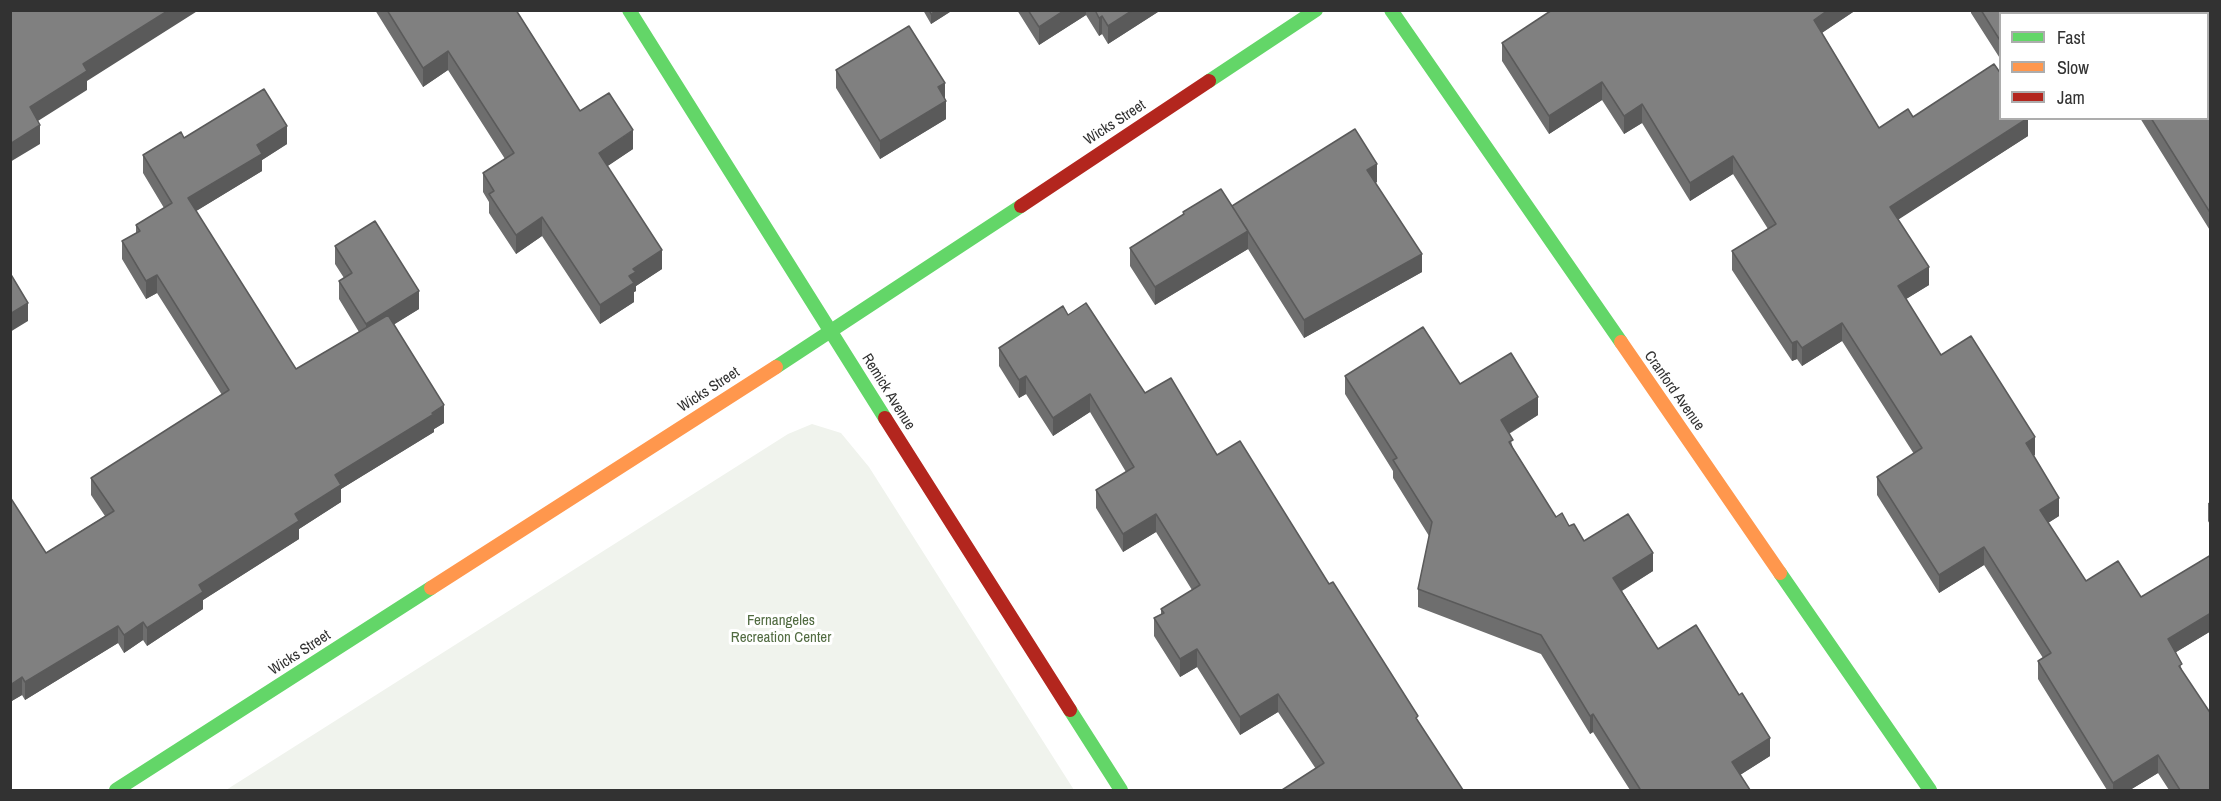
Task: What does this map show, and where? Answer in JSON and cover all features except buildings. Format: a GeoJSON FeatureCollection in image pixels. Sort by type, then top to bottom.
{"type":"FeatureCollection","features":[{"type":"Feature","properties":{"kind":"street","name":"Remick Avenue"},"geometry":{"type":"LineString","coordinates":[[629,10],[1121,790]]}},
{"type":"Feature","properties":{"kind":"street","name":"Wicks Street"},"geometry":{"type":"LineString","coordinates":[[116,790],[830,332],[1316,10]]}},
{"type":"Feature","properties":{"kind":"street","name":"Cranford Avenue"},"geometry":{"type":"LineString","coordinates":[[1391,10],[1930,790]]}},
{"type":"Feature","properties":{"kind":"green space","name":"Fernangeles Recreation Center"},"geometry":{"type":"Polygon","coordinates":[[[812,424],[841,433],[869,467],[1074,790],[226,790],[788,434],[812,424]]]}},
{"type":"Feature","properties":{"kind":"traffic: fast"},"geometry":{"type":"LineString","coordinates":[[629,10],[885,418]]}},
{"type":"Feature","properties":{"kind":"traffic: fast"},"geometry":{"type":"LineString","coordinates":[[1209,81],[1316,10]]}},
{"type":"Feature","properties":{"kind":"traffic: fast"},"geometry":{"type":"LineString","coordinates":[[1391,10],[1621,342]]}},
{"type":"Feature","properties":{"kind":"traffic: fast"},"geometry":{"type":"LineString","coordinates":[[776,367],[1021,206]]}},
{"type":"Feature","properties":{"kind":"traffic: fast"},"geometry":{"type":"LineString","coordinates":[[1780,573],[1930,790]]}},
{"type":"Feature","properties":{"kind":"traffic: fast"},"geometry":{"type":"LineString","coordinates":[[116,790],[431,588]]}},
{"type":"Feature","properties":{"kind":"traffic: fast"},"geometry":{"type":"LineString","coordinates":[[1070,710],[1121,790]]}},
{"type":"Feature","properties":{"kind":"traffic: slow"},"geometry":{"type":"LineString","coordinates":[[1621,342],[1780,573]]}},
{"type":"Feature","properties":{"kind":"traffic: slow"},"geometry":{"type":"LineString","coordinates":[[431,588],[776,367]]}},
{"type":"Feature","properties":{"kind":"traffic: jam"},"geometry":{"type":"LineString","coordinates":[[1021,206],[1209,81]]}},
{"type":"Feature","properties":{"kind":"traffic: jam"},"geometry":{"type":"LineString","coordinates":[[885,418],[1070,710]]}}]}
